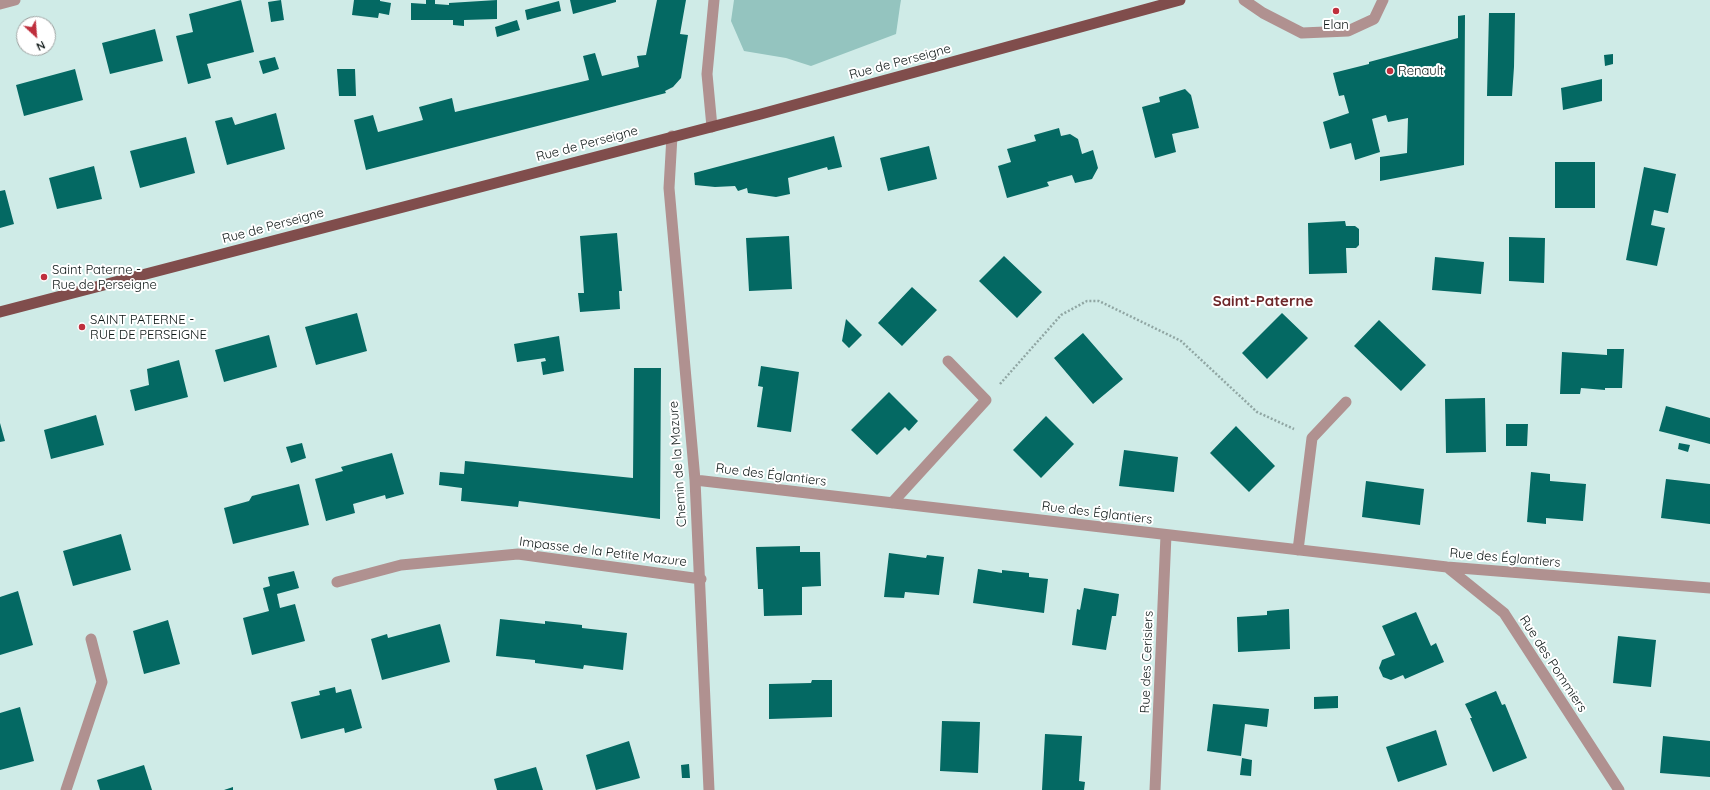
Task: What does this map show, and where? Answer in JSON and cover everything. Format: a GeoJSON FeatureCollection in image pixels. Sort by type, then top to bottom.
{"type":"FeatureCollection","features":[{"type":"Feature","properties":{"kind":"main road","name":"Rue de Perseigne"},"geometry":{"type":"LineString","coordinates":[[0,312],[672,136],[712,127],[1180,0]]}},
{"type":"Feature","properties":{"kind":"street"},"geometry":{"type":"LineString","coordinates":[[0,4],[15,0]]}},
{"type":"Feature","properties":{"kind":"street"},"geometry":{"type":"LineString","coordinates":[[712,127],[708,74],[714,0]]}},
{"type":"Feature","properties":{"kind":"street"},"geometry":{"type":"LineString","coordinates":[[1244,0],[1263,13],[1302,33],[1348,30],[1374,19],[1383,0]]}},
{"type":"Feature","properties":{"kind":"street","name":"Chemin de la Mazure"},"geometry":{"type":"LineString","coordinates":[[672,136],[669,188],[695,480],[709,790]]}},
{"type":"Feature","properties":{"kind":"street"},"geometry":{"type":"LineString","coordinates":[[892,503],[986,400],[948,361]]}},
{"type":"Feature","properties":{"kind":"street"},"geometry":{"type":"LineString","coordinates":[[1298,550],[1312,438],[1346,402]]}},
{"type":"Feature","properties":{"kind":"street","name":"Rue des Églantiers"},"geometry":{"type":"LineString","coordinates":[[695,480],[1448,567],[1710,588]]}},
{"type":"Feature","properties":{"kind":"street","name":"Rue des Cerisiers"},"geometry":{"type":"LineString","coordinates":[[1155,790],[1166,535]]}},
{"type":"Feature","properties":{"kind":"street","name":"Impasse de la Petite Mazure"},"geometry":{"type":"LineString","coordinates":[[337,582],[401,565],[518,554],[700,578]]}},
{"type":"Feature","properties":{"kind":"street","name":"Rue des Pommiers"},"geometry":{"type":"LineString","coordinates":[[1448,567],[1504,613],[1619,790]]}},
{"type":"Feature","properties":{"kind":"street"},"geometry":{"type":"LineString","coordinates":[[66,790],[102,682],[91,639]]}},
{"type":"Feature","properties":{"kind":"path"},"geometry":{"type":"LineString","coordinates":[[986,400],[1061,315],[1088,301],[1099,301],[1181,342],[1257,412],[1312,438]]}},
{"type":"Feature","properties":{"kind":"shaded area"},"geometry":{"type":"Polygon","coordinates":[[[734,0],[901,0],[896,34],[811,66],[786,58],[744,51],[731,21],[734,0]]]}},
{"type":"Feature","properties":{"kind":"building"},"geometry":{"type":"Polygon","coordinates":[[[241,0],[254,52],[207,64],[211,78],[188,84],[176,36],[193,32],[189,14],[241,0]]]}},
{"type":"Feature","properties":{"kind":"building"},"geometry":{"type":"Polygon","coordinates":[[[281,0],[284,20],[271,22],[268,2],[281,0]]]}},
{"type":"Feature","properties":{"kind":"building"},"geometry":{"type":"Polygon","coordinates":[[[354,0],[380,0],[391,3],[389,15],[379,13],[378,18],[352,15],[354,0]]]}},
{"type":"Feature","properties":{"kind":"building"},"geometry":{"type":"Polygon","coordinates":[[[426,0],[435,0],[435,4],[449,5],[449,3],[497,0],[497,19],[464,20],[464,26],[453,25],[453,20],[411,20],[411,3],[426,4],[426,0]]]}},
{"type":"Feature","properties":{"kind":"building"},"geometry":{"type":"Polygon","coordinates":[[[570,0],[616,0],[616,2],[573,14],[570,0]]]}},
{"type":"Feature","properties":{"kind":"building"},"geometry":{"type":"Polygon","coordinates":[[[657,0],[686,0],[680,34],[688,35],[681,78],[673,87],[665,91],[666,93],[366,170],[354,120],[373,115],[378,132],[423,120],[419,107],[452,98],[455,112],[589,80],[583,56],[595,53],[602,76],[639,67],[637,56],[646,55],[657,0]]]}},
{"type":"Feature","properties":{"kind":"building"},"geometry":{"type":"Polygon","coordinates":[[[559,1],[561,11],[527,20],[525,10],[559,1]]]}},
{"type":"Feature","properties":{"kind":"building"},"geometry":{"type":"Polygon","coordinates":[[[1489,13],[1515,13],[1512,96],[1487,96],[1489,13]]]}},
{"type":"Feature","properties":{"kind":"building"},"geometry":{"type":"Polygon","coordinates":[[[1465,15],[1464,165],[1380,181],[1380,157],[1407,153],[1408,118],[1388,122],[1386,115],[1372,119],[1380,152],[1355,160],[1351,143],[1330,149],[1323,122],[1349,113],[1344,95],[1339,96],[1333,73],[1458,38],[1458,16],[1465,15]]]}},
{"type":"Feature","properties":{"kind":"building"},"geometry":{"type":"Polygon","coordinates":[[[517,20],[520,30],[497,37],[495,27],[517,20]]]}},
{"type":"Feature","properties":{"kind":"building"},"geometry":{"type":"Polygon","coordinates":[[[155,29],[163,61],[110,74],[102,43],[155,29]]]}},
{"type":"Feature","properties":{"kind":"building"},"geometry":{"type":"Polygon","coordinates":[[[1613,54],[1613,64],[1605,66],[1604,55],[1613,54]]]}},
{"type":"Feature","properties":{"kind":"building"},"geometry":{"type":"Polygon","coordinates":[[[275,57],[279,69],[263,74],[259,61],[275,57]]]}},
{"type":"Feature","properties":{"kind":"building"},"geometry":{"type":"Polygon","coordinates":[[[75,69],[83,100],[24,116],[16,85],[75,69]]]}},
{"type":"Feature","properties":{"kind":"building"},"geometry":{"type":"Polygon","coordinates":[[[337,69],[355,69],[356,96],[339,96],[337,69]]]}},
{"type":"Feature","properties":{"kind":"building"},"geometry":{"type":"Polygon","coordinates":[[[1602,79],[1602,101],[1563,110],[1561,88],[1602,79]]]}},
{"type":"Feature","properties":{"kind":"building"},"geometry":{"type":"Polygon","coordinates":[[[1185,89],[1191,95],[1199,128],[1172,134],[1176,152],[1155,158],[1142,107],[1160,102],[1159,97],[1185,89]]]}},
{"type":"Feature","properties":{"kind":"building"},"geometry":{"type":"Polygon","coordinates":[[[276,113],[285,149],[227,165],[215,121],[232,117],[235,125],[276,113]]]}},
{"type":"Feature","properties":{"kind":"building"},"geometry":{"type":"Polygon","coordinates":[[[1059,128],[1061,136],[1070,134],[1078,139],[1082,154],[1093,150],[1098,168],[1092,179],[1075,183],[1072,175],[1047,182],[1049,186],[1007,198],[998,166],[1011,162],[1007,149],[1036,141],[1034,135],[1059,128]]]}},
{"type":"Feature","properties":{"kind":"building"},"geometry":{"type":"Polygon","coordinates":[[[834,136],[842,167],[828,170],[827,167],[788,178],[790,194],[776,197],[748,193],[747,188],[738,191],[735,186],[715,187],[695,185],[694,173],[834,136]]]}},
{"type":"Feature","properties":{"kind":"building"},"geometry":{"type":"Polygon","coordinates":[[[186,137],[195,173],[140,188],[130,151],[186,137]]]}},
{"type":"Feature","properties":{"kind":"building"},"geometry":{"type":"Polygon","coordinates":[[[929,146],[937,179],[888,191],[880,158],[929,146]]]}},
{"type":"Feature","properties":{"kind":"building"},"geometry":{"type":"Polygon","coordinates":[[[1555,162],[1595,162],[1595,208],[1555,208],[1555,162]]]}},
{"type":"Feature","properties":{"kind":"building"},"geometry":{"type":"Polygon","coordinates":[[[94,166],[102,199],[57,209],[49,178],[94,166]]]}},
{"type":"Feature","properties":{"kind":"building"},"geometry":{"type":"Polygon","coordinates":[[[1644,167],[1676,174],[1668,213],[1654,210],[1651,225],[1665,228],[1657,266],[1626,260],[1644,167]]]}},
{"type":"Feature","properties":{"kind":"building"},"geometry":{"type":"Polygon","coordinates":[[[5,190],[14,224],[0,228],[0,191],[5,190]]]}},
{"type":"Feature","properties":{"kind":"building"},"geometry":{"type":"Polygon","coordinates":[[[1345,221],[1346,226],[1355,226],[1359,229],[1359,245],[1356,248],[1346,248],[1347,273],[1309,274],[1308,223],[1345,221]]]}},
{"type":"Feature","properties":{"kind":"building"},"geometry":{"type":"Polygon","coordinates":[[[617,233],[622,291],[619,291],[620,309],[580,312],[578,293],[584,293],[580,236],[617,233]]]}},
{"type":"Feature","properties":{"kind":"building"},"geometry":{"type":"Polygon","coordinates":[[[789,236],[792,289],[749,291],[746,238],[789,236]]]}},
{"type":"Feature","properties":{"kind":"building"},"geometry":{"type":"Polygon","coordinates":[[[1509,237],[1545,238],[1544,283],[1509,281],[1509,237]]]}},
{"type":"Feature","properties":{"kind":"building"},"geometry":{"type":"Polygon","coordinates":[[[1004,256],[1042,292],[1017,318],[979,281],[1004,256]]]}},
{"type":"Feature","properties":{"kind":"building"},"geometry":{"type":"Polygon","coordinates":[[[1435,257],[1484,262],[1481,294],[1432,290],[1435,257]]]}},
{"type":"Feature","properties":{"kind":"building"},"geometry":{"type":"Polygon","coordinates":[[[912,287],[937,310],[902,346],[878,323],[912,287]]]}},
{"type":"Feature","properties":{"kind":"building"},"geometry":{"type":"Polygon","coordinates":[[[357,313],[367,351],[316,365],[305,327],[357,313]]]}},
{"type":"Feature","properties":{"kind":"building"},"geometry":{"type":"Polygon","coordinates":[[[1282,313],[1308,338],[1267,379],[1242,353],[1282,313]]]}},
{"type":"Feature","properties":{"kind":"building"},"geometry":{"type":"Polygon","coordinates":[[[846,319],[862,335],[849,348],[842,341],[846,319]]]}},
{"type":"Feature","properties":{"kind":"building"},"geometry":{"type":"Polygon","coordinates":[[[1379,320],[1426,365],[1401,391],[1354,346],[1379,320]]]}},
{"type":"Feature","properties":{"kind":"building"},"geometry":{"type":"Polygon","coordinates":[[[1083,333],[1123,379],[1093,404],[1054,358],[1083,333]]]}},
{"type":"Feature","properties":{"kind":"building"},"geometry":{"type":"Polygon","coordinates":[[[269,335],[277,367],[224,382],[215,350],[269,335]]]}},
{"type":"Feature","properties":{"kind":"building"},"geometry":{"type":"Polygon","coordinates":[[[559,336],[564,371],[543,375],[541,362],[546,361],[545,358],[517,362],[514,344],[559,336]]]}},
{"type":"Feature","properties":{"kind":"building"},"geometry":{"type":"Polygon","coordinates":[[[1607,349],[1624,349],[1622,388],[1605,388],[1605,390],[1581,388],[1580,394],[1560,394],[1562,352],[1607,355],[1607,349]]]}},
{"type":"Feature","properties":{"kind":"building"},"geometry":{"type":"Polygon","coordinates":[[[179,360],[188,397],[135,411],[130,390],[149,385],[147,369],[179,360]]]}},
{"type":"Feature","properties":{"kind":"building"},"geometry":{"type":"Polygon","coordinates":[[[761,366],[799,372],[791,432],[757,427],[763,387],[758,386],[761,366]]]}},
{"type":"Feature","properties":{"kind":"building"},"geometry":{"type":"Polygon","coordinates":[[[634,368],[661,368],[660,519],[519,501],[518,507],[461,501],[462,488],[439,485],[440,472],[464,474],[465,461],[633,478],[634,368]]]}},
{"type":"Feature","properties":{"kind":"building"},"geometry":{"type":"Polygon","coordinates":[[[889,392],[918,421],[909,431],[905,427],[877,455],[851,430],[889,392]]]}},
{"type":"Feature","properties":{"kind":"building"},"geometry":{"type":"Polygon","coordinates":[[[1485,398],[1486,452],[1446,453],[1445,399],[1485,398]]]}},
{"type":"Feature","properties":{"kind":"building"},"geometry":{"type":"Polygon","coordinates":[[[1666,406],[1710,418],[1710,444],[1659,431],[1666,406]]]}},
{"type":"Feature","properties":{"kind":"building"},"geometry":{"type":"Polygon","coordinates":[[[96,415],[104,445],[51,459],[44,430],[96,415]]]}},
{"type":"Feature","properties":{"kind":"building"},"geometry":{"type":"Polygon","coordinates":[[[1046,416],[1074,444],[1041,478],[1013,450],[1046,416]]]}},
{"type":"Feature","properties":{"kind":"building"},"geometry":{"type":"Polygon","coordinates":[[[0,423],[5,441],[0,442],[0,423]]]}},
{"type":"Feature","properties":{"kind":"building"},"geometry":{"type":"Polygon","coordinates":[[[1506,424],[1528,424],[1527,446],[1506,446],[1506,424]]]}},
{"type":"Feature","properties":{"kind":"building"},"geometry":{"type":"Polygon","coordinates":[[[1236,426],[1275,466],[1249,492],[1210,453],[1236,426]]]}},
{"type":"Feature","properties":{"kind":"building"},"geometry":{"type":"Polygon","coordinates":[[[302,443],[306,458],[291,463],[286,447],[302,443]]]}},
{"type":"Feature","properties":{"kind":"building"},"geometry":{"type":"Polygon","coordinates":[[[1679,443],[1690,445],[1688,452],[1678,449],[1679,443]]]}},
{"type":"Feature","properties":{"kind":"building"},"geometry":{"type":"Polygon","coordinates":[[[1124,450],[1178,457],[1174,492],[1119,486],[1124,450]]]}},
{"type":"Feature","properties":{"kind":"building"},"geometry":{"type":"Polygon","coordinates":[[[392,453],[404,494],[386,499],[385,495],[353,504],[355,513],[326,521],[315,479],[343,471],[341,467],[392,453]]]}},
{"type":"Feature","properties":{"kind":"building"},"geometry":{"type":"Polygon","coordinates":[[[1531,472],[1550,474],[1550,481],[1586,484],[1583,521],[1546,518],[1546,524],[1527,522],[1531,472]]]}},
{"type":"Feature","properties":{"kind":"building"},"geometry":{"type":"Polygon","coordinates":[[[1666,479],[1710,484],[1710,524],[1661,518],[1666,479]]]}},
{"type":"Feature","properties":{"kind":"building"},"geometry":{"type":"Polygon","coordinates":[[[1366,481],[1424,489],[1420,525],[1362,517],[1366,481]]]}},
{"type":"Feature","properties":{"kind":"building"},"geometry":{"type":"Polygon","coordinates":[[[299,484],[309,525],[233,544],[224,508],[249,501],[252,496],[299,484]]]}},
{"type":"Feature","properties":{"kind":"building"},"geometry":{"type":"Polygon","coordinates":[[[121,534],[131,570],[73,586],[63,551],[121,534]]]}},
{"type":"Feature","properties":{"kind":"building"},"geometry":{"type":"Polygon","coordinates":[[[800,546],[800,552],[820,552],[821,586],[802,587],[802,615],[764,616],[763,589],[758,589],[756,547],[800,546]]]}},
{"type":"Feature","properties":{"kind":"building"},"geometry":{"type":"Polygon","coordinates":[[[889,553],[926,558],[927,555],[944,557],[939,595],[905,592],[904,598],[884,597],[889,553]]]}},
{"type":"Feature","properties":{"kind":"building"},"geometry":{"type":"Polygon","coordinates":[[[978,569],[1002,573],[1002,570],[1029,573],[1029,577],[1048,579],[1044,613],[973,603],[978,569]]]}},
{"type":"Feature","properties":{"kind":"building"},"geometry":{"type":"Polygon","coordinates":[[[294,571],[299,588],[277,594],[280,608],[295,604],[305,641],[252,655],[243,618],[269,611],[263,588],[270,586],[268,577],[294,571]]]}},
{"type":"Feature","properties":{"kind":"building"},"geometry":{"type":"Polygon","coordinates":[[[1084,588],[1119,594],[1116,616],[1112,616],[1106,650],[1072,645],[1077,609],[1080,610],[1084,588]]]}},
{"type":"Feature","properties":{"kind":"building"},"geometry":{"type":"Polygon","coordinates":[[[18,591],[33,645],[0,655],[0,597],[18,591]]]}},
{"type":"Feature","properties":{"kind":"building"},"geometry":{"type":"Polygon","coordinates":[[[1289,609],[1290,649],[1238,652],[1237,617],[1267,615],[1267,611],[1289,609]]]}},
{"type":"Feature","properties":{"kind":"building"},"geometry":{"type":"Polygon","coordinates":[[[1416,612],[1431,646],[1436,643],[1444,662],[1405,679],[1403,675],[1391,680],[1383,677],[1379,668],[1382,660],[1395,655],[1382,626],[1416,612]]]}},
{"type":"Feature","properties":{"kind":"building"},"geometry":{"type":"Polygon","coordinates":[[[500,619],[545,624],[545,621],[582,625],[582,628],[627,633],[623,670],[584,665],[583,669],[535,663],[535,660],[496,656],[500,619]]]}},
{"type":"Feature","properties":{"kind":"building"},"geometry":{"type":"Polygon","coordinates":[[[168,620],[180,664],[144,674],[133,631],[168,620]]]}},
{"type":"Feature","properties":{"kind":"building"},"geometry":{"type":"Polygon","coordinates":[[[440,624],[450,662],[382,680],[371,639],[387,634],[388,638],[440,624]]]}},
{"type":"Feature","properties":{"kind":"building"},"geometry":{"type":"Polygon","coordinates":[[[1618,636],[1656,640],[1651,687],[1613,683],[1618,636]]]}},
{"type":"Feature","properties":{"kind":"building"},"geometry":{"type":"Polygon","coordinates":[[[812,680],[832,680],[832,717],[769,719],[769,684],[811,683],[812,680]]]}},
{"type":"Feature","properties":{"kind":"building"},"geometry":{"type":"Polygon","coordinates":[[[335,687],[336,693],[351,689],[362,728],[345,733],[344,728],[301,739],[291,702],[320,695],[319,691],[335,687]]]}},
{"type":"Feature","properties":{"kind":"building"},"geometry":{"type":"Polygon","coordinates":[[[1496,691],[1502,705],[1505,704],[1527,758],[1493,772],[1465,704],[1496,691]]]}},
{"type":"Feature","properties":{"kind":"building"},"geometry":{"type":"Polygon","coordinates":[[[1338,696],[1338,708],[1314,709],[1314,697],[1338,696]]]}},
{"type":"Feature","properties":{"kind":"building"},"geometry":{"type":"Polygon","coordinates":[[[1213,704],[1269,709],[1267,727],[1245,724],[1241,756],[1207,751],[1213,704]]]}},
{"type":"Feature","properties":{"kind":"building"},"geometry":{"type":"Polygon","coordinates":[[[20,707],[34,761],[0,770],[0,713],[20,707]]]}},
{"type":"Feature","properties":{"kind":"building"},"geometry":{"type":"Polygon","coordinates":[[[942,721],[980,722],[978,773],[940,771],[942,721]]]}},
{"type":"Feature","properties":{"kind":"building"},"geometry":{"type":"Polygon","coordinates":[[[1436,730],[1447,765],[1398,782],[1386,747],[1436,730]]]}},
{"type":"Feature","properties":{"kind":"building"},"geometry":{"type":"Polygon","coordinates":[[[1045,734],[1082,736],[1079,781],[1085,782],[1084,790],[1042,790],[1045,734]]]}},
{"type":"Feature","properties":{"kind":"building"},"geometry":{"type":"Polygon","coordinates":[[[1663,736],[1710,741],[1710,777],[1660,773],[1663,736]]]}},
{"type":"Feature","properties":{"kind":"building"},"geometry":{"type":"Polygon","coordinates":[[[629,741],[640,778],[596,790],[586,755],[629,741]]]}},
{"type":"Feature","properties":{"kind":"building"},"geometry":{"type":"Polygon","coordinates":[[[1242,758],[1252,760],[1251,776],[1240,775],[1242,758]]]}},
{"type":"Feature","properties":{"kind":"building"},"geometry":{"type":"Polygon","coordinates":[[[689,764],[690,778],[682,778],[681,765],[689,764]]]}},
{"type":"Feature","properties":{"kind":"building"},"geometry":{"type":"Polygon","coordinates":[[[144,765],[152,790],[100,790],[97,780],[144,765]]]}},
{"type":"Feature","properties":{"kind":"building"},"geometry":{"type":"Polygon","coordinates":[[[536,767],[543,790],[497,790],[494,779],[536,767]]]}},
{"type":"Feature","properties":{"kind":"building"},"geometry":{"type":"Polygon","coordinates":[[[233,787],[233,790],[224,790],[233,787]]]}},
{"type":"Feature","properties":{"kind":"place","name":"Elan"},"geometry":{"type":"Point","coordinates":[1336,11]}},
{"type":"Feature","properties":{"kind":"place","name":"Renault"},"geometry":{"type":"Point","coordinates":[1390,71]}},
{"type":"Feature","properties":{"kind":"place","name":"Saint Paterne - Rue de Perseigne"},"geometry":{"type":"Point","coordinates":[44,277]}},
{"type":"Feature","properties":{"kind":"place","name":"SAINT PATERNE - RUE DE PERSEIGNE"},"geometry":{"type":"Point","coordinates":[82,327]}},
{"type":"Feature","properties":{"kind":"district","name":"Saint-Paterne"},"geometry":{"type":"Point","coordinates":[1263,301]}}]}
